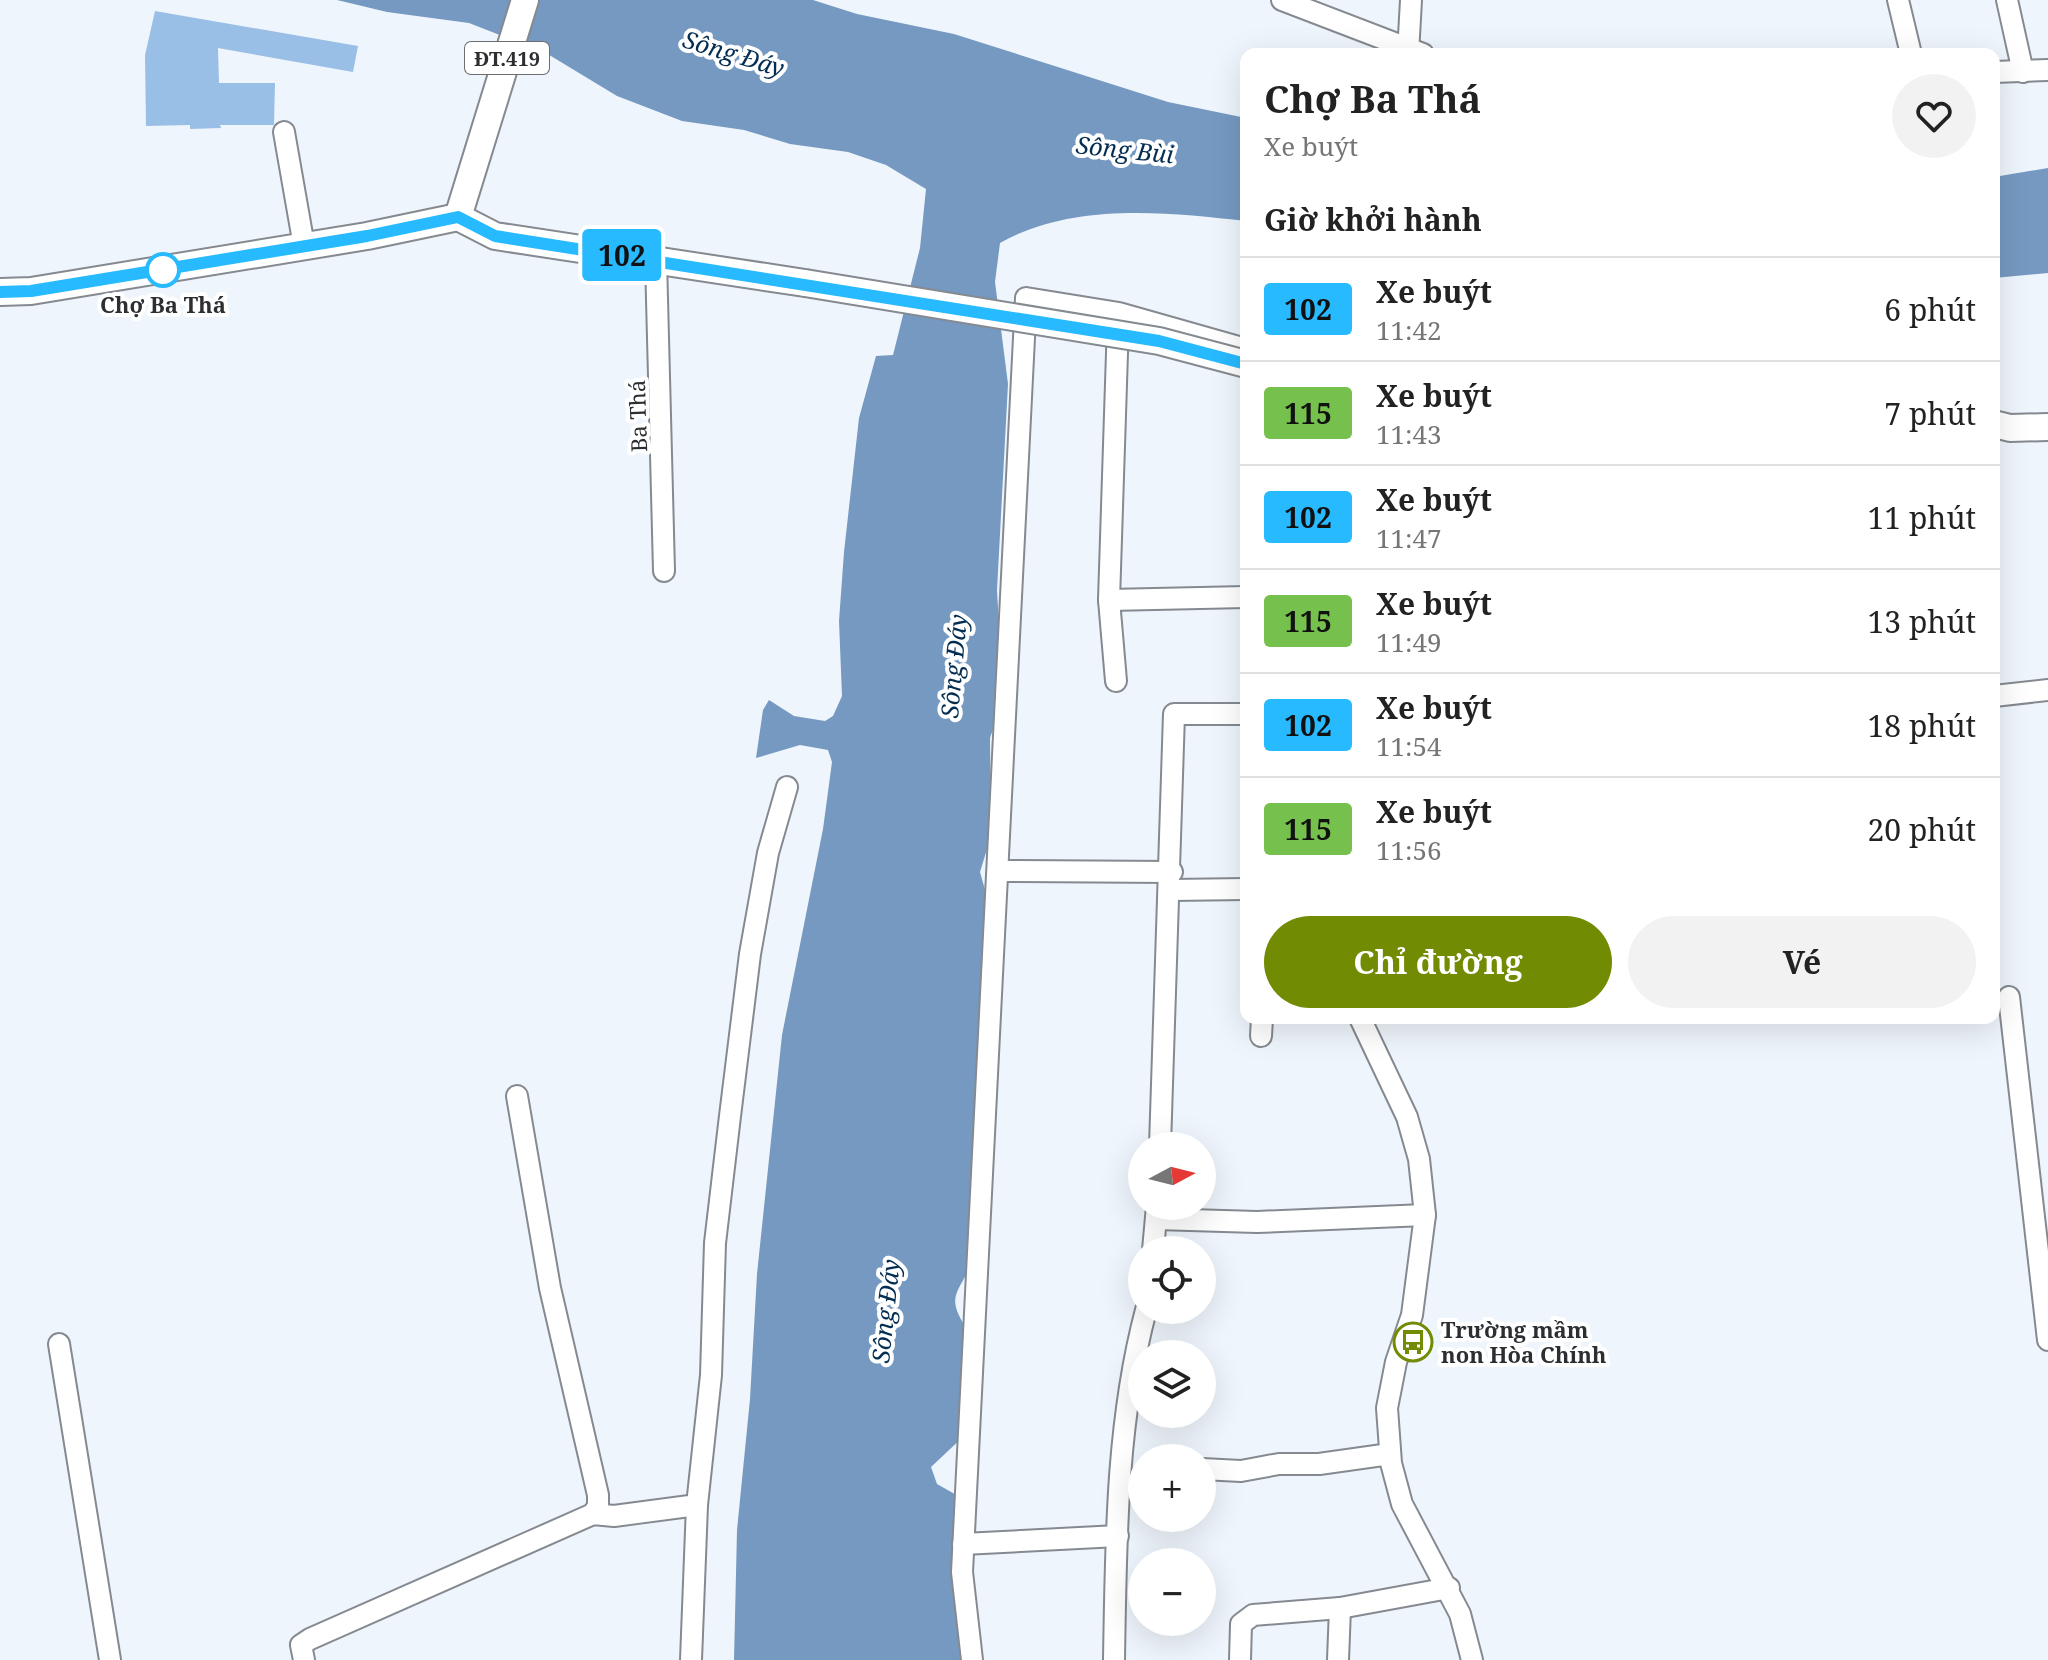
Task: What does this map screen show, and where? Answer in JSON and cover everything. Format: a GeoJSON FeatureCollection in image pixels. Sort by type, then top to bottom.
{"type":"FeatureCollection","features":[{"type":"Feature","properties":{"kind":"main road","name":"ĐT.419"},"geometry":{"type":"LineString","coordinates":[[458,217],[525,0]]}},
{"type":"Feature","properties":{"kind":"main road"},"geometry":{"type":"LineString","coordinates":[[0,292],[31,291],[458,217],[495,236],[1159,341],[1240,362]]}},
{"type":"Feature","properties":{"kind":"main road"},"geometry":{"type":"LineString","coordinates":[[2000,426],[2048,427]]}},
{"type":"Feature","properties":{"kind":"street"},"geometry":{"type":"LineString","coordinates":[[1282,0],[1401,48]]}},
{"type":"Feature","properties":{"kind":"street"},"geometry":{"type":"LineString","coordinates":[[1411,0],[1413,48]]}},
{"type":"Feature","properties":{"kind":"street"},"geometry":{"type":"LineString","coordinates":[[1898,0],[1910,48]]}},
{"type":"Feature","properties":{"kind":"street"},"geometry":{"type":"LineString","coordinates":[[2007,0],[2023,72]]}},
{"type":"Feature","properties":{"kind":"street"},"geometry":{"type":"LineString","coordinates":[[2000,72],[2048,70]]}},
{"type":"Feature","properties":{"kind":"street"},"geometry":{"type":"LineString","coordinates":[[284,132],[304,246]]}},
{"type":"Feature","properties":{"kind":"street","name":"Ba Thá"},"geometry":{"type":"LineString","coordinates":[[656,260],[664,571]]}},
{"type":"Feature","properties":{"kind":"street"},"geometry":{"type":"LineString","coordinates":[[972,1660],[962,1572],[963,1544],[1026,298],[1119,313],[1240,347]]}},
{"type":"Feature","properties":{"kind":"street"},"geometry":{"type":"LineString","coordinates":[[1116,681],[1109,600],[1119,313]]}},
{"type":"Feature","properties":{"kind":"street"},"geometry":{"type":"LineString","coordinates":[[1109,600],[1240,597]]}},
{"type":"Feature","properties":{"kind":"street"},"geometry":{"type":"LineString","coordinates":[[2000,695],[2048,690]]}},
{"type":"Feature","properties":{"kind":"street"},"geometry":{"type":"LineString","coordinates":[[1161,1132],[1172,881],[1174,714],[1240,714]]}},
{"type":"Feature","properties":{"kind":"street"},"geometry":{"type":"LineString","coordinates":[[691,1660],[697,1505],[711,1375],[715,1243],[760,896],[787,787]]}},
{"type":"Feature","properties":{"kind":"street"},"geometry":{"type":"LineString","coordinates":[[999,871],[1172,881],[1240,888]]}},
{"type":"Feature","properties":{"kind":"street"},"geometry":{"type":"LineString","coordinates":[[2009,997],[2048,1340]]}},
{"type":"Feature","properties":{"kind":"street"},"geometry":{"type":"LineString","coordinates":[[1363,1024],[1407,1117],[1419,1159],[1425,1215],[1412,1315],[1396,1362],[1387,1408],[1390,1454],[1402,1504],[1449,1588],[1472,1660]]}},
{"type":"Feature","properties":{"kind":"street"},"geometry":{"type":"LineString","coordinates":[[304,1660],[301,1645],[310,1639],[585,1518],[598,1506],[550,1288],[517,1096]]}},
{"type":"Feature","properties":{"kind":"street"},"geometry":{"type":"LineString","coordinates":[[1216,1218],[1257,1222],[1425,1215]]}},
{"type":"Feature","properties":{"kind":"street"},"geometry":{"type":"LineString","coordinates":[[1132,1444],[1131,1368],[1142,1324]]}},
{"type":"Feature","properties":{"kind":"street"},"geometry":{"type":"LineString","coordinates":[[59,1344],[110,1660]]}},
{"type":"Feature","properties":{"kind":"street"},"geometry":{"type":"LineString","coordinates":[[1216,1470],[1241,1471],[1279,1464],[1319,1464],[1390,1454]]}},
{"type":"Feature","properties":{"kind":"street"},"geometry":{"type":"LineString","coordinates":[[1114,1660],[1118,1536],[1128,1487]]}},
{"type":"Feature","properties":{"kind":"street"},"geometry":{"type":"LineString","coordinates":[[585,1518],[697,1505]]}},
{"type":"Feature","properties":{"kind":"street"},"geometry":{"type":"LineString","coordinates":[[963,1544],[1118,1536]]}},
{"type":"Feature","properties":{"kind":"street"},"geometry":{"type":"LineString","coordinates":[[1240,1660],[1241,1624],[1253,1615],[1340,1608],[1449,1588]]}},
{"type":"Feature","properties":{"kind":"street"},"geometry":{"type":"LineString","coordinates":[[1338,1660],[1340,1608]]}},
{"type":"Feature","properties":{"kind":"water"},"geometry":{"type":"Polygon","coordinates":[[[337,0],[813,0],[857,14],[954,34],[1168,102],[1240,117],[1240,220],[1120,213],[1058,221],[1000,243],[995,282],[1008,384],[997,590],[1003,700],[990,738],[991,836],[980,872],[989,904],[971,1264],[955,1300],[965,1326],[965,1435],[931,1467],[937,1484],[960,1497],[964,1660],[734,1660],[737,1530],[750,1399],[757,1274],[782,1035],[823,829],[832,762],[828,750],[800,745],[756,758],[763,710],[769,700],[794,716],[825,721],[833,716],[842,696],[839,621],[859,418],[876,356],[893,355],[920,248],[926,189],[886,165],[848,152],[790,144],[744,130],[682,121],[617,96],[546,53],[469,23],[387,12],[337,0]]]}},
{"type":"Feature","properties":{"kind":"water"},"geometry":{"type":"Polygon","coordinates":[[[2048,168],[2048,273],[2000,277],[2000,176],[2048,168]]]}},
{"type":"Feature","properties":{"kind":"building"},"geometry":{"type":"Polygon","coordinates":[[[155,11],[358,46],[353,72],[218,48],[219,83],[275,83],[274,125],[220,125],[221,128],[190,129],[190,125],[146,126],[145,55],[155,11]]]}},
{"type":"Feature","properties":{"kind":"bus line","name":"102"},"geometry":{"type":"LineString","coordinates":[[0,292],[31,291],[367,236],[458,217],[495,236],[1159,341],[1240,362]]}},
{"type":"Feature","properties":{"kind":"place","name":"Chợ Ba Thá"},"geometry":{"type":"Point","coordinates":[163,270]}},
{"type":"Feature","properties":{"kind":"place","name":"Trường mầm non Hòa Chính"},"geometry":{"type":"Point","coordinates":[1413,1342]}},
{"type":"Feature","properties":{"kind":"water label","name":"Sông Đáy"},"geometry":{"type":"Point","coordinates":[734,53]}},
{"type":"Feature","properties":{"kind":"water label","name":"Sông Bùi"},"geometry":{"type":"Point","coordinates":[1125,149]}},
{"type":"Feature","properties":{"kind":"water label","name":"Sông Đáy"},"geometry":{"type":"Point","coordinates":[953,666]}},
{"type":"Feature","properties":{"kind":"water label","name":"Sông Đáy"},"geometry":{"type":"Point","coordinates":[885,1311]}}]}
